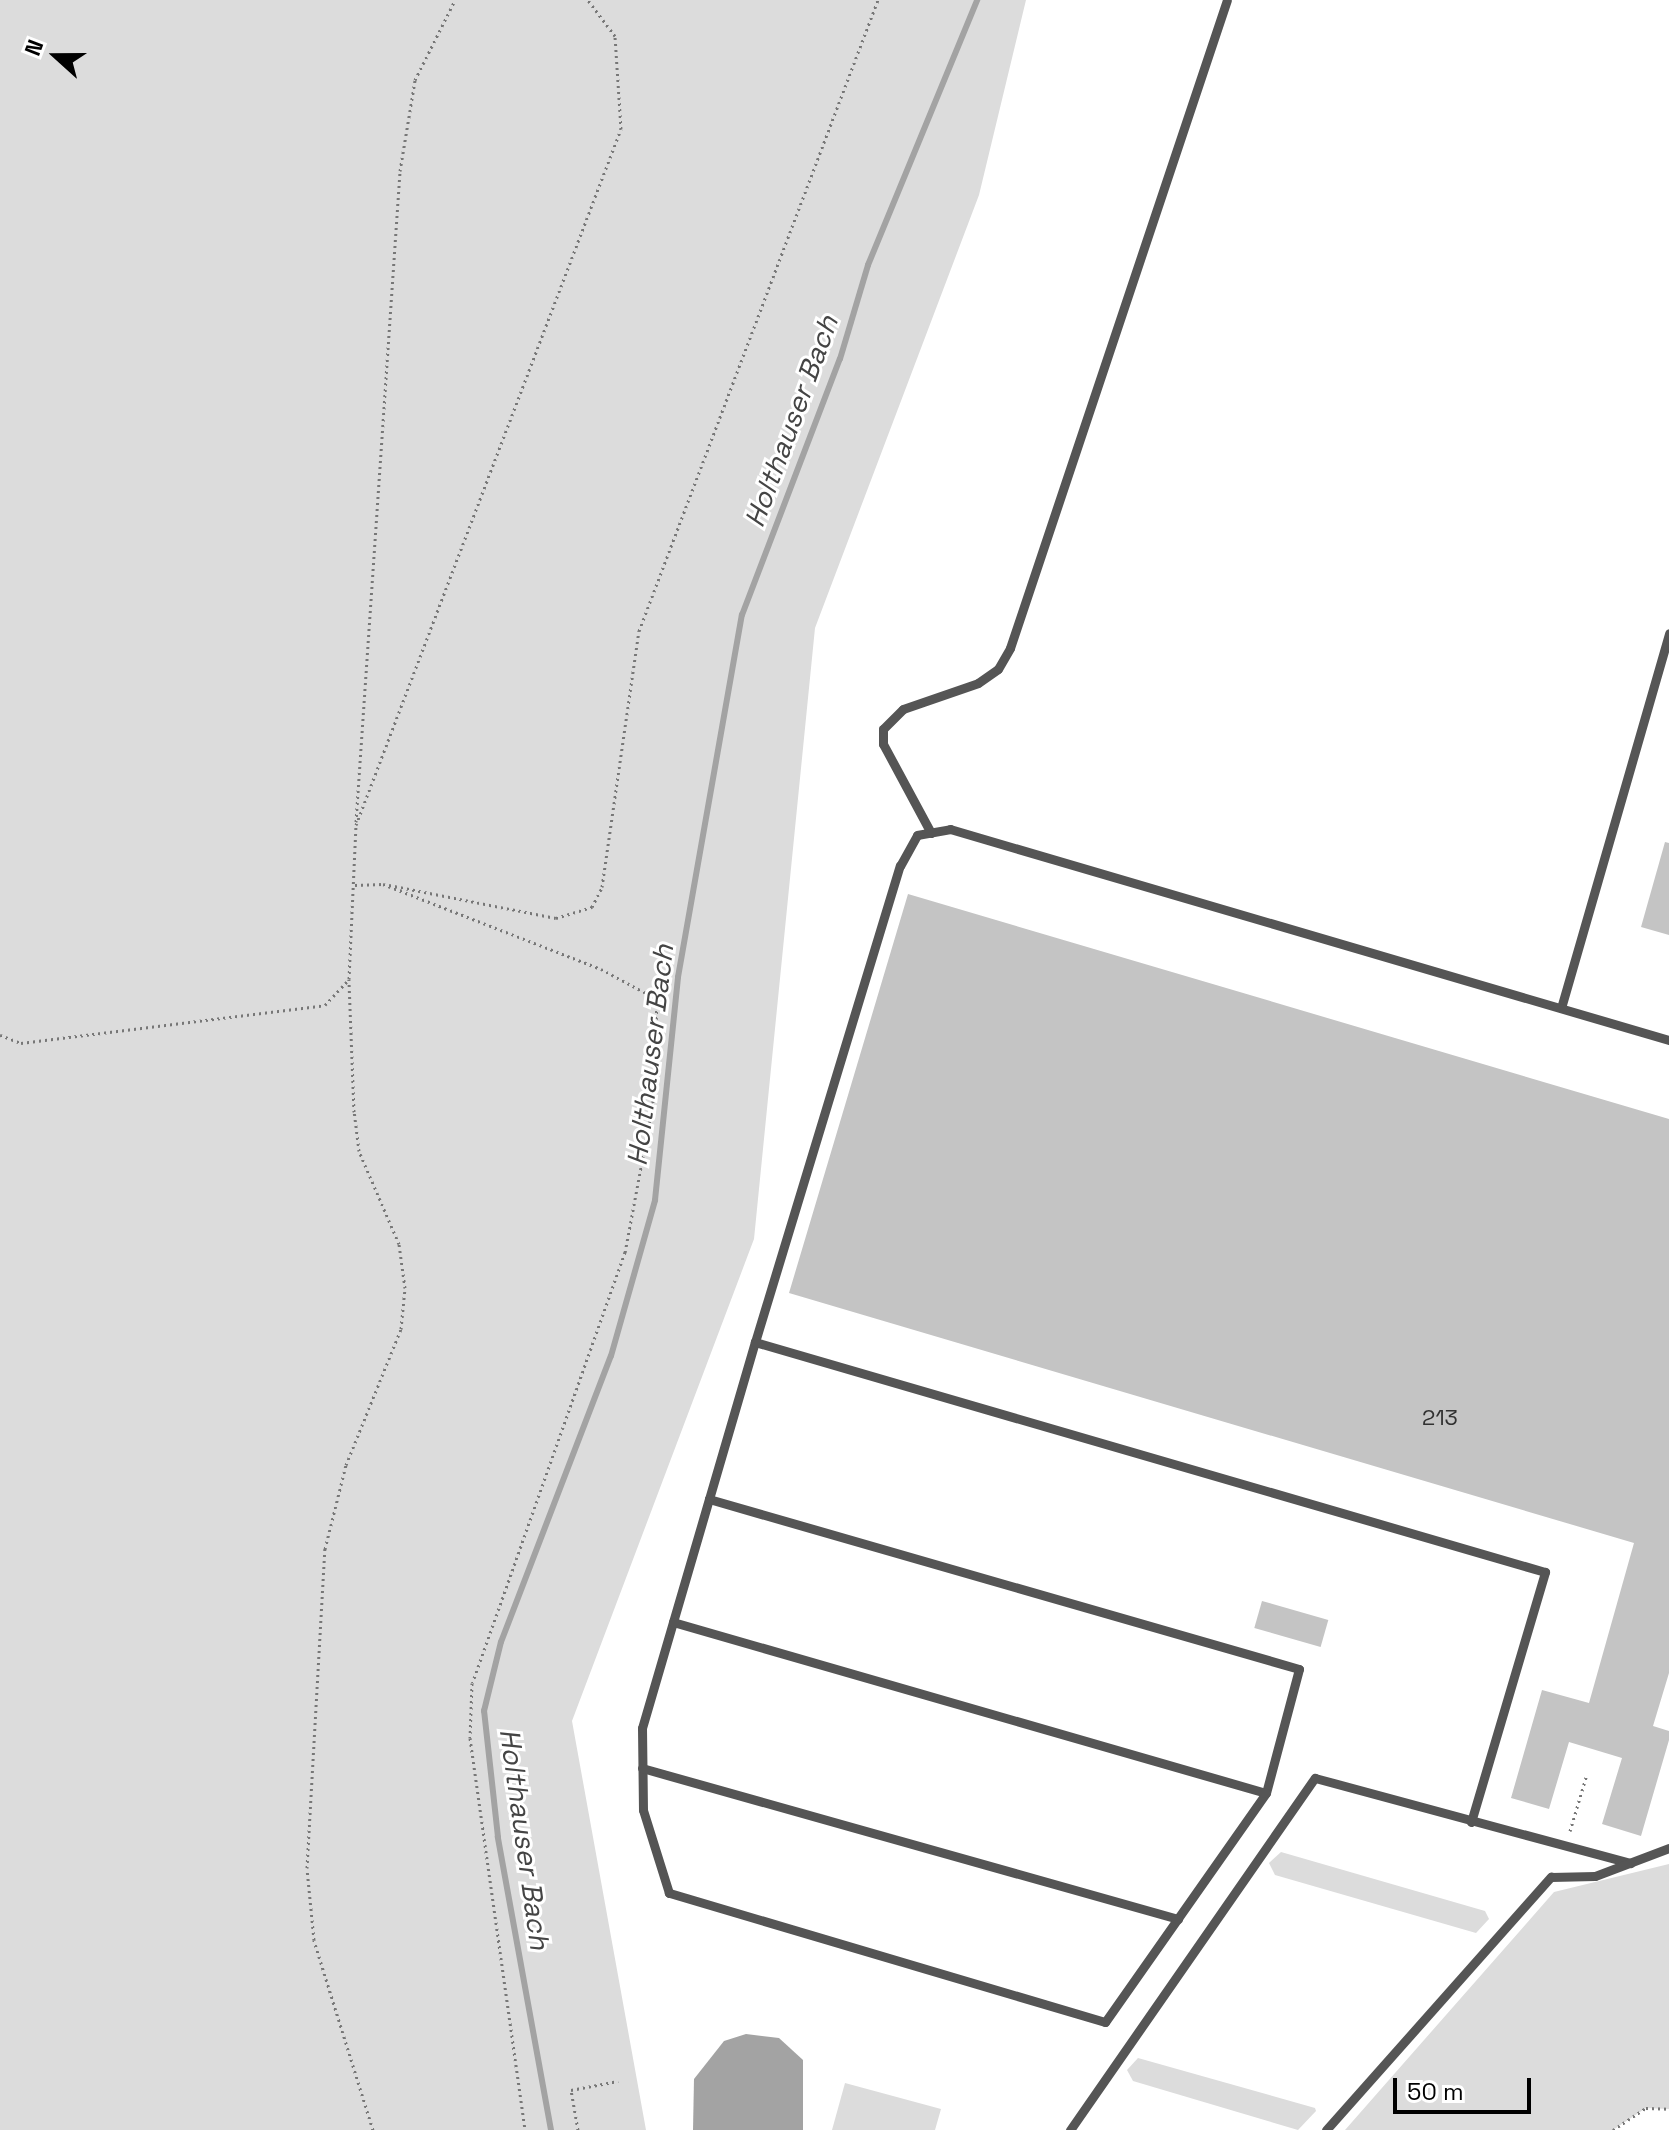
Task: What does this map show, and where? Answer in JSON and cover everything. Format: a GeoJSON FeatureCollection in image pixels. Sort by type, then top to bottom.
{"type":"FeatureCollection","features":[{"type":"Feature","properties":{"kind":"lane"},"geometry":{"type":"LineString","coordinates":[[931,833],[883,744],[883,729],[903,709],[978,683],[998,669],[1010,648],[1227,0]]}},
{"type":"Feature","properties":{"kind":"lane"},"geometry":{"type":"LineString","coordinates":[[1561,1008],[1669,633]]}},
{"type":"Feature","properties":{"kind":"lane"},"geometry":{"type":"LineString","coordinates":[[709,1499],[1299,1669],[1266,1793],[1105,2022],[669,1893],[643,1810],[642,1728],[709,1499],[755,1342],[900,866],[917,835],[950,829],[1669,1040]]}},
{"type":"Feature","properties":{"kind":"lane"},"geometry":{"type":"LineString","coordinates":[[755,1342],[1545,1572],[1471,1822]]}},
{"type":"Feature","properties":{"kind":"lane"},"geometry":{"type":"LineString","coordinates":[[673,1622],[1266,1793]]}},
{"type":"Feature","properties":{"kind":"lane"},"geometry":{"type":"LineString","coordinates":[[642,1768],[1178,1919]]}},
{"type":"Feature","properties":{"kind":"lane"},"geometry":{"type":"LineString","coordinates":[[1070,2130],[1315,1778],[1631,1863]]}},
{"type":"Feature","properties":{"kind":"lane"},"geometry":{"type":"LineString","coordinates":[[1326,2130],[1551,1877],[1595,1876],[1669,1848]]}},
{"type":"Feature","properties":{"kind":"path"},"geometry":{"type":"LineString","coordinates":[[373,2130],[314,1940],[307,1868],[325,1549],[346,1465],[401,1329],[405,1288],[399,1244],[359,1151],[349,979],[356,825],[400,171],[415,80],[455,0]]}},
{"type":"Feature","properties":{"kind":"path"},"geometry":{"type":"LineString","coordinates":[[356,825],[621,129],[615,36],[588,0]]}},
{"type":"Feature","properties":{"kind":"path"},"geometry":{"type":"LineString","coordinates":[[355,885],[383,884],[556,918],[592,907],[602,887],[639,631],[878,0]]}},
{"type":"Feature","properties":{"kind":"path"},"geometry":{"type":"LineString","coordinates":[[383,884],[646,989],[657,999],[660,1026],[643,1183],[625,1252],[472,1683],[470,1738],[525,2130]]}},
{"type":"Feature","properties":{"kind":"path"},"geometry":{"type":"LineString","coordinates":[[0,1035],[21,1043],[325,1005],[349,979]]}},
{"type":"Feature","properties":{"kind":"path"},"geometry":{"type":"LineString","coordinates":[[1566,1846],[1587,1774]]}},
{"type":"Feature","properties":{"kind":"path"},"geometry":{"type":"LineString","coordinates":[[578,2130],[571,2090],[618,2081]]}},
{"type":"Feature","properties":{"kind":"path"},"geometry":{"type":"LineString","coordinates":[[1613,2130],[1646,2108],[1669,2109]]}},
{"type":"Feature","properties":{"kind":"shaded area"},"geometry":{"type":"Polygon","coordinates":[[[0,0],[1026,0],[979,195],[815,628],[754,1239],[572,1721],[646,2130],[0,2130],[0,0]]]}},
{"type":"Feature","properties":{"kind":"shaded area"},"geometry":{"type":"Polygon","coordinates":[[[1281,1852],[1485,1911],[1489,1919],[1476,1933],[1275,1875],[1269,1863],[1281,1852]]]}},
{"type":"Feature","properties":{"kind":"shaded area"},"geometry":{"type":"Polygon","coordinates":[[[1669,1864],[1669,2109],[1646,2108],[1613,2130],[1345,2130],[1554,1892],[1669,1864]]]}},
{"type":"Feature","properties":{"kind":"shaded area"},"geometry":{"type":"Polygon","coordinates":[[[746,2034],[779,2038],[803,2060],[803,2130],[693,2130],[694,2079],[724,2041],[746,2034]]]}},
{"type":"Feature","properties":{"kind":"shaded area"},"geometry":{"type":"Polygon","coordinates":[[[1138,2058],[1315,2108],[1316,2111],[1298,2130],[1133,2081],[1127,2070],[1138,2058]]]}},
{"type":"Feature","properties":{"kind":"shaded area"},"geometry":{"type":"Polygon","coordinates":[[[845,2083],[941,2109],[935,2130],[832,2130],[845,2083]]]}},
{"type":"Feature","properties":{"kind":"building"},"geometry":{"type":"Polygon","coordinates":[[[1665,842],[1669,843],[1669,935],[1641,927],[1665,842]]]}},
{"type":"Feature","properties":{"kind":"building"},"geometry":{"type":"Polygon","coordinates":[[[908,894],[1669,1119],[1669,1673],[1653,1726],[1669,1731],[1669,1740],[1641,1836],[1602,1824],[1622,1758],[1569,1742],[1549,1809],[1511,1798],[1542,1690],[1589,1703],[1634,1543],[789,1293],[908,894]]]}},
{"type":"Feature","properties":{"kind":"building"},"geometry":{"type":"Polygon","coordinates":[[[1262,1601],[1328,1620],[1321,1647],[1254,1628],[1262,1601]]]}},
{"type":"Feature","properties":{"kind":"waterway","name":"Holthauser Bach"},"geometry":{"type":"LineString","coordinates":[[551,2130],[498,1837],[484,1711],[501,1642],[611,1356],[655,1200],[678,977],[742,615],[840,359],[868,265],[977,0]]}}]}
